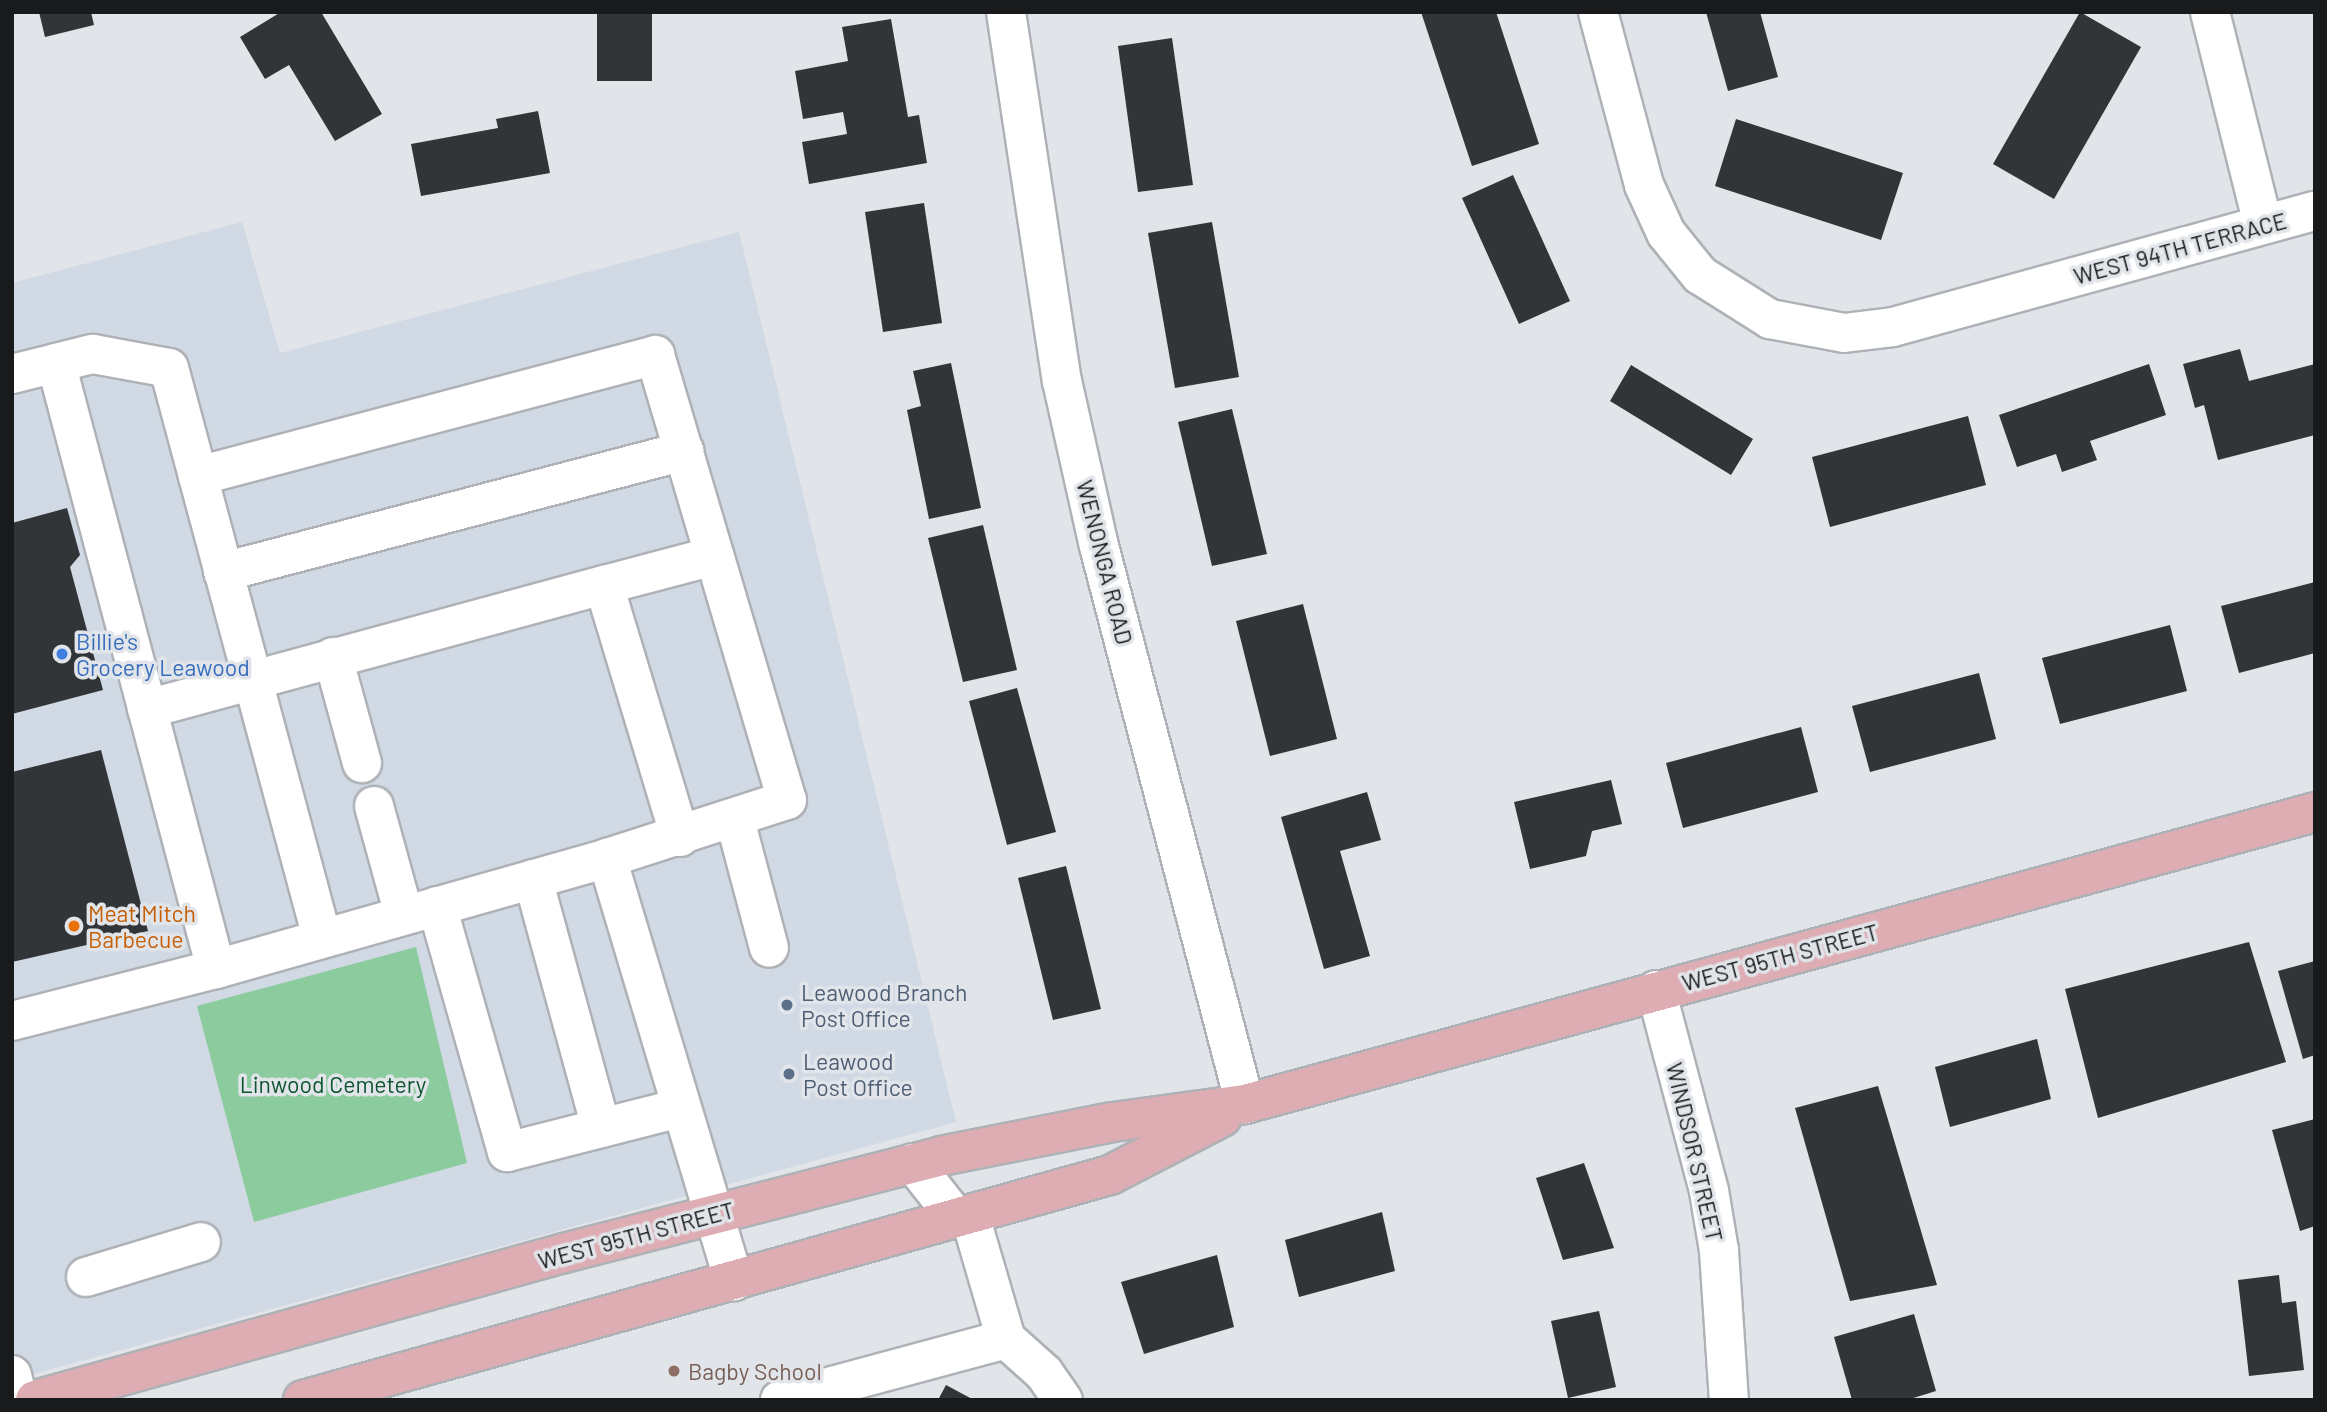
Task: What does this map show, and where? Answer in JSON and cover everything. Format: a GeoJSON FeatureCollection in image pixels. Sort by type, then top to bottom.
{"type":"FeatureCollection","features":[{"type":"Feature","properties":{"kind":"main road","name":"WEST 95TH STREET"},"geometry":{"type":"LineString","coordinates":[[35,1400],[716,1214],[913,1163],[1112,1122],[1245,1104],[2315,812]]}},
{"type":"Feature","properties":{"kind":"main road","name":"WEST 95TH STREET"},"geometry":{"type":"LineString","coordinates":[[303,1400],[1110,1175],[1245,1104]]}},
{"type":"Feature","properties":{"kind":"street","name":"WENONGA ROAD"},"geometry":{"type":"LineString","coordinates":[[1006,12],[1065,393],[1099,546],[1245,1104]]}},
{"type":"Feature","properties":{"kind":"street","name":"WEST 94TH TERRACE"},"geometry":{"type":"LineString","coordinates":[[1598,12],[1644,185],[1666,233],[1700,275],[1740,303],[1770,319],[1844,332],[1893,327],[2315,211]]}},
{"type":"Feature","properties":{"kind":"street"},"geometry":{"type":"LineString","coordinates":[[2210,12],[2263,225]]}},
{"type":"Feature","properties":{"kind":"street"},"geometry":{"type":"LineString","coordinates":[[12,374],[93,354],[169,368],[323,938]]}},
{"type":"Feature","properties":{"kind":"street"},"geometry":{"type":"LineString","coordinates":[[12,1021],[216,969],[607,858],[735,820],[788,800],[654,355],[198,476]]}},
{"type":"Feature","properties":{"kind":"street"},"geometry":{"type":"LineString","coordinates":[[56,363],[216,969]]}},
{"type":"Feature","properties":{"kind":"street"},"geometry":{"type":"LineString","coordinates":[[223,572],[684,451]]}},
{"type":"Feature","properties":{"kind":"street"},"geometry":{"type":"LineString","coordinates":[[147,709],[252,678],[714,556]]}},
{"type":"Feature","properties":{"kind":"street"},"geometry":{"type":"LineString","coordinates":[[604,585],[680,837]]}},
{"type":"Feature","properties":{"kind":"street"},"geometry":{"type":"LineString","coordinates":[[333,657],[362,763]]}},
{"type":"Feature","properties":{"kind":"street"},"geometry":{"type":"LineString","coordinates":[[374,806],[420,911],[507,1152],[680,1108]]}},
{"type":"Feature","properties":{"kind":"street"},"geometry":{"type":"LineString","coordinates":[[735,820],[769,948]]}},
{"type":"Feature","properties":{"kind":"street"},"geometry":{"type":"LineString","coordinates":[[607,858],[734,1281]]}},
{"type":"Feature","properties":{"kind":"street"},"geometry":{"type":"LineString","coordinates":[[533,879],[601,1128]]}},
{"type":"Feature","properties":{"kind":"street","name":"WINDSOR STREET"},"geometry":{"type":"LineString","coordinates":[[1656,990],[1709,1191],[1719,1251],[1729,1400]]}},
{"type":"Feature","properties":{"kind":"street"},"geometry":{"type":"LineString","coordinates":[[913,1163],[963,1217],[1006,1339],[1044,1373],[1063,1400]]}},
{"type":"Feature","properties":{"kind":"street"},"geometry":{"type":"LineString","coordinates":[[86,1277],[201,1242]]}},
{"type":"Feature","properties":{"kind":"street"},"geometry":{"type":"LineString","coordinates":[[780,1400],[835,1392],[1006,1339]]}},
{"type":"Feature","properties":{"kind":"street"},"geometry":{"type":"LineString","coordinates":[[12,1375],[19,1400]]}},
{"type":"Feature","properties":{"kind":"shaded area"},"geometry":{"type":"Polygon","coordinates":[[[242,222],[280,353],[739,232],[956,1122],[12,1380],[12,283],[242,222]]]}},
{"type":"Feature","properties":{"kind":"green space","name":"Linwood Cemetery"},"geometry":{"type":"Polygon","coordinates":[[[416,947],[467,1163],[254,1222],[197,1006],[416,947]]]}},
{"type":"Feature","properties":{"kind":"building"},"geometry":{"type":"Polygon","coordinates":[[[39,12],[91,12],[94,25],[45,37],[39,12]]]}},
{"type":"Feature","properties":{"kind":"building"},"geometry":{"type":"Polygon","coordinates":[[[281,12],[321,12],[382,114],[335,141],[289,65],[265,79],[240,37],[281,12]]]}},
{"type":"Feature","properties":{"kind":"building"},"geometry":{"type":"Polygon","coordinates":[[[597,12],[652,12],[652,81],[597,81],[597,12]]]}},
{"type":"Feature","properties":{"kind":"building"},"geometry":{"type":"Polygon","coordinates":[[[1421,12],[1496,12],[1539,144],[1472,166],[1421,12]]]}},
{"type":"Feature","properties":{"kind":"building"},"geometry":{"type":"Polygon","coordinates":[[[1706,12],[1760,12],[1778,77],[1728,91],[1706,12]]]}},
{"type":"Feature","properties":{"kind":"building"},"geometry":{"type":"Polygon","coordinates":[[[2080,12],[2141,47],[2054,199],[1993,164],[2080,12]]]}},
{"type":"Feature","properties":{"kind":"building"},"geometry":{"type":"Polygon","coordinates":[[[891,19],[908,117],[919,115],[927,163],[809,184],[802,142],[847,134],[843,112],[803,119],[795,71],[848,61],[842,27],[891,19]]]}},
{"type":"Feature","properties":{"kind":"building"},"geometry":{"type":"Polygon","coordinates":[[[1172,38],[1193,185],[1138,192],[1118,46],[1172,38]]]}},
{"type":"Feature","properties":{"kind":"building"},"geometry":{"type":"Polygon","coordinates":[[[538,111],[550,173],[421,196],[411,144],[498,128],[496,119],[538,111]]]}},
{"type":"Feature","properties":{"kind":"building"},"geometry":{"type":"Polygon","coordinates":[[[1736,119],[1903,173],[1881,240],[1715,186],[1736,119]]]}},
{"type":"Feature","properties":{"kind":"building"},"geometry":{"type":"Polygon","coordinates":[[[1513,175],[1570,301],[1519,324],[1462,198],[1513,175]]]}},
{"type":"Feature","properties":{"kind":"building"},"geometry":{"type":"Polygon","coordinates":[[[924,203],[942,323],[883,332],[865,212],[924,203]]]}},
{"type":"Feature","properties":{"kind":"building"},"geometry":{"type":"Polygon","coordinates":[[[1212,222],[1239,377],[1175,388],[1148,233],[1212,222]]]}},
{"type":"Feature","properties":{"kind":"building"},"geometry":{"type":"Polygon","coordinates":[[[2240,349],[2249,381],[2315,364],[2315,435],[2218,460],[2204,405],[2195,408],[2183,364],[2240,349]]]}},
{"type":"Feature","properties":{"kind":"building"},"geometry":{"type":"Polygon","coordinates":[[[951,363],[981,508],[929,519],[907,410],[921,406],[913,371],[951,363]]]}},
{"type":"Feature","properties":{"kind":"building"},"geometry":{"type":"Polygon","coordinates":[[[2149,364],[2166,415],[2090,441],[2097,460],[2062,472],[2056,454],[2017,467],[1999,415],[2149,364]]]}},
{"type":"Feature","properties":{"kind":"building"},"geometry":{"type":"Polygon","coordinates":[[[1631,365],[1753,439],[1731,475],[1610,401],[1631,365]]]}},
{"type":"Feature","properties":{"kind":"building"},"geometry":{"type":"Polygon","coordinates":[[[1232,409],[1267,554],[1212,566],[1178,422],[1232,409]]]}},
{"type":"Feature","properties":{"kind":"building"},"geometry":{"type":"Polygon","coordinates":[[[1968,416],[1986,485],[1830,527],[1812,457],[1968,416]]]}},
{"type":"Feature","properties":{"kind":"building"},"geometry":{"type":"Polygon","coordinates":[[[67,508],[80,555],[70,567],[103,690],[12,714],[12,523],[67,508]]]}},
{"type":"Feature","properties":{"kind":"building"},"geometry":{"type":"Polygon","coordinates":[[[983,525],[1017,670],[963,682],[928,538],[983,525]]]}},
{"type":"Feature","properties":{"kind":"building"},"geometry":{"type":"Polygon","coordinates":[[[2315,582],[2315,653],[2239,673],[2221,606],[2315,582]]]}},
{"type":"Feature","properties":{"kind":"building"},"geometry":{"type":"Polygon","coordinates":[[[1303,604],[1337,739],[1270,756],[1236,621],[1303,604]]]}},
{"type":"Feature","properties":{"kind":"building"},"geometry":{"type":"Polygon","coordinates":[[[2170,625],[2187,691],[2060,724],[2042,658],[2170,625]]]}},
{"type":"Feature","properties":{"kind":"building"},"geometry":{"type":"Polygon","coordinates":[[[1979,673],[1996,739],[1870,772],[1852,706],[1979,673]]]}},
{"type":"Feature","properties":{"kind":"building"},"geometry":{"type":"Polygon","coordinates":[[[1017,688],[1056,832],[1007,845],[969,701],[1017,688]]]}},
{"type":"Feature","properties":{"kind":"building"},"geometry":{"type":"Polygon","coordinates":[[[1801,727],[1818,792],[1683,828],[1666,763],[1801,727]]]}},
{"type":"Feature","properties":{"kind":"building"},"geometry":{"type":"Polygon","coordinates":[[[101,750],[148,931],[12,962],[12,772],[101,750]]]}},
{"type":"Feature","properties":{"kind":"building"},"geometry":{"type":"Polygon","coordinates":[[[1611,780],[1622,824],[1592,831],[1586,856],[1530,869],[1514,802],[1611,780]]]}},
{"type":"Feature","properties":{"kind":"building"},"geometry":{"type":"Polygon","coordinates":[[[1367,792],[1381,840],[1340,851],[1370,956],[1324,969],[1281,817],[1367,792]]]}},
{"type":"Feature","properties":{"kind":"building"},"geometry":{"type":"Polygon","coordinates":[[[1066,866],[1101,1009],[1053,1020],[1018,878],[1066,866]]]}},
{"type":"Feature","properties":{"kind":"building"},"geometry":{"type":"Polygon","coordinates":[[[2249,942],[2286,1062],[2098,1118],[2065,989],[2249,942]]]}},
{"type":"Feature","properties":{"kind":"building"},"geometry":{"type":"Polygon","coordinates":[[[2315,961],[2315,1055],[2303,1059],[2278,971],[2315,961]]]}},
{"type":"Feature","properties":{"kind":"building"},"geometry":{"type":"Polygon","coordinates":[[[2037,1039],[2051,1099],[1950,1127],[1935,1067],[2037,1039]]]}},
{"type":"Feature","properties":{"kind":"building"},"geometry":{"type":"Polygon","coordinates":[[[1878,1086],[1937,1285],[1850,1301],[1795,1108],[1878,1086]]]}},
{"type":"Feature","properties":{"kind":"building"},"geometry":{"type":"Polygon","coordinates":[[[2315,1119],[2315,1226],[2300,1231],[2272,1130],[2315,1119]]]}},
{"type":"Feature","properties":{"kind":"building"},"geometry":{"type":"Polygon","coordinates":[[[1584,1163],[1614,1248],[1563,1260],[1536,1178],[1584,1163]]]}},
{"type":"Feature","properties":{"kind":"building"},"geometry":{"type":"Polygon","coordinates":[[[1382,1212],[1395,1271],[1299,1297],[1285,1240],[1382,1212]]]}},
{"type":"Feature","properties":{"kind":"building"},"geometry":{"type":"Polygon","coordinates":[[[1217,1255],[1234,1327],[1144,1354],[1121,1282],[1217,1255]]]}},
{"type":"Feature","properties":{"kind":"building"},"geometry":{"type":"Polygon","coordinates":[[[2279,1275],[2282,1303],[2296,1301],[2304,1370],[2249,1376],[2238,1280],[2279,1275]]]}},
{"type":"Feature","properties":{"kind":"building"},"geometry":{"type":"Polygon","coordinates":[[[1599,1311],[1616,1387],[1568,1398],[1551,1321],[1599,1311]]]}},
{"type":"Feature","properties":{"kind":"building"},"geometry":{"type":"Polygon","coordinates":[[[1914,1314],[1936,1391],[1907,1400],[1852,1400],[1834,1337],[1914,1314]]]}},
{"type":"Feature","properties":{"kind":"building"},"geometry":{"type":"Polygon","coordinates":[[[946,1385],[974,1400],[938,1400],[946,1385]]]}},
{"type":"Feature","properties":{"kind":"place","name":"Billie's Grocery Leawood"},"geometry":{"type":"Point","coordinates":[62,654]}},
{"type":"Feature","properties":{"kind":"place","name":"Meat Mitch Barbecue"},"geometry":{"type":"Point","coordinates":[74,926]}},
{"type":"Feature","properties":{"kind":"place","name":"Leawood Branch Post Office"},"geometry":{"type":"Point","coordinates":[787,1005]}},
{"type":"Feature","properties":{"kind":"place","name":"Leawood Post Office"},"geometry":{"type":"Point","coordinates":[789,1074]}},
{"type":"Feature","properties":{"kind":"place","name":"Bagby School"},"geometry":{"type":"Point","coordinates":[674,1371]}}]}
